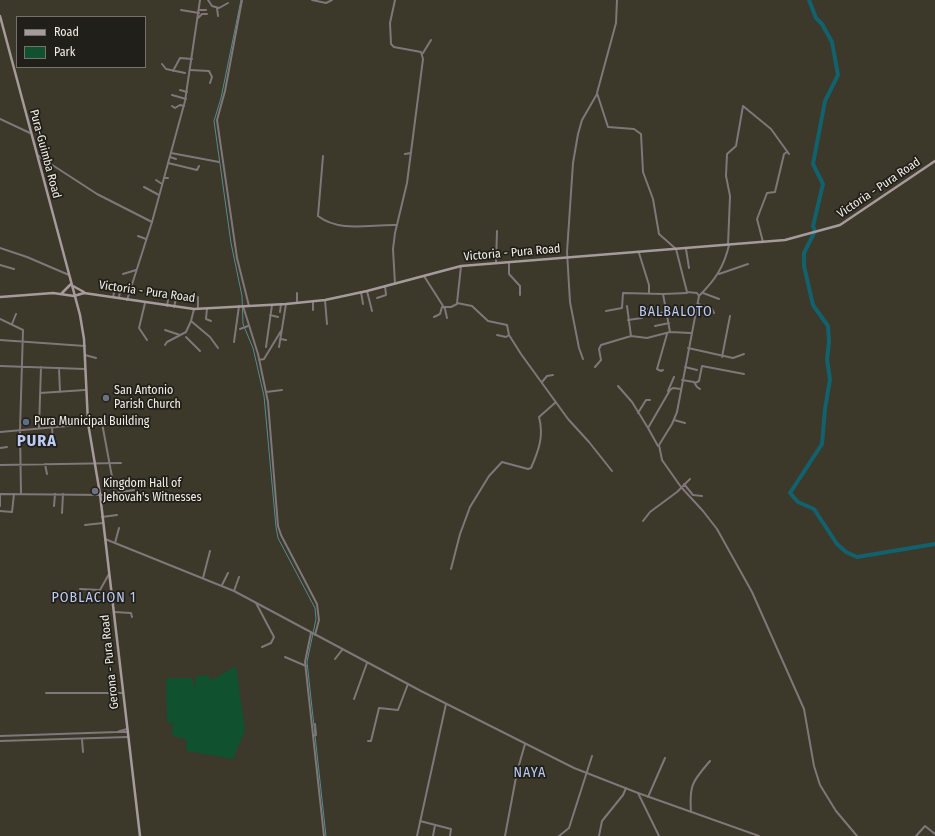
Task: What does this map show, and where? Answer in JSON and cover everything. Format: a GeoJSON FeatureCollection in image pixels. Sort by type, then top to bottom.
{"type":"FeatureCollection","features":[{"type":"Feature","properties":{"kind":"main road","name":"Pura-Guimba Road"},"geometry":{"type":"LineString","coordinates":[[0,16],[74,296]]}},
{"type":"Feature","properties":{"kind":"main road","name":"Victoria - Pura Road"},"geometry":{"type":"LineString","coordinates":[[74,296],[84,293],[174,308],[196,309],[313,302],[367,291],[461,266],[639,253],[785,240],[821,232],[840,225],[935,161]]}},
{"type":"Feature","properties":{"kind":"main road"},"geometry":{"type":"LineString","coordinates":[[61,293],[71,283],[75,289],[84,293]]}},
{"type":"Feature","properties":{"kind":"main road"},"geometry":{"type":"LineString","coordinates":[[0,297],[61,293],[74,296]]}},
{"type":"Feature","properties":{"kind":"main road","name":"Gerona - Pura Road"},"geometry":{"type":"LineString","coordinates":[[74,296],[80,314],[85,346],[85,390],[88,423],[100,494],[110,573],[122,693],[140,836]]}},
{"type":"Feature","properties":{"kind":"street"},"geometry":{"type":"LineString","coordinates":[[127,300],[152,222],[186,99],[200,0]]}},
{"type":"Feature","properties":{"kind":"street"},"geometry":{"type":"LineString","coordinates":[[208,0],[212,6],[217,8],[221,8],[228,3]]}},
{"type":"Feature","properties":{"kind":"street"},"geometry":{"type":"LineString","coordinates":[[242,0],[225,91],[217,120],[237,258],[249,306]]}},
{"type":"Feature","properties":{"kind":"street"},"geometry":{"type":"LineString","coordinates":[[312,0],[326,3],[332,0]]}},
{"type":"Feature","properties":{"kind":"street"},"geometry":{"type":"LineString","coordinates":[[395,0],[390,23],[391,44],[394,47],[423,53]]}},
{"type":"Feature","properties":{"kind":"street"},"geometry":{"type":"LineString","coordinates":[[583,359],[579,348],[570,299],[567,258],[573,166],[578,134],[582,120],[597,94],[616,24],[617,0]]}},
{"type":"Feature","properties":{"kind":"street"},"geometry":{"type":"LineString","coordinates":[[217,8],[218,16]]}},
{"type":"Feature","properties":{"kind":"street"},"geometry":{"type":"LineString","coordinates":[[181,10],[199,12],[206,10]]}},
{"type":"Feature","properties":{"kind":"street"},"geometry":{"type":"LineString","coordinates":[[198,18],[202,14],[206,14]]}},
{"type":"Feature","properties":{"kind":"street"},"geometry":{"type":"LineString","coordinates":[[395,284],[393,248],[407,183],[424,59],[423,53],[431,40]]}},
{"type":"Feature","properties":{"kind":"street"},"geometry":{"type":"LineString","coordinates":[[173,70],[180,58],[192,59]]}},
{"type":"Feature","properties":{"kind":"street"},"geometry":{"type":"LineString","coordinates":[[162,64],[166,69],[185,73]]}},
{"type":"Feature","properties":{"kind":"street"},"geometry":{"type":"LineString","coordinates":[[190,70],[209,71],[212,77],[210,83]]}},
{"type":"Feature","properties":{"kind":"street"},"geometry":{"type":"LineString","coordinates":[[180,90],[187,92]]}},
{"type":"Feature","properties":{"kind":"street"},"geometry":{"type":"LineString","coordinates":[[597,94],[608,127],[635,129],[642,134],[643,172],[653,199],[659,234],[676,250],[687,292]]}},
{"type":"Feature","properties":{"kind":"street"},"geometry":{"type":"LineString","coordinates":[[172,95],[186,99]]}},
{"type":"Feature","properties":{"kind":"street"},"geometry":{"type":"LineString","coordinates":[[172,106],[175,108],[180,105],[184,106]]}},
{"type":"Feature","properties":{"kind":"street"},"geometry":{"type":"LineString","coordinates":[[606,311],[622,308],[622,293],[663,294],[687,292],[698,294],[703,292],[719,274],[725,262],[728,245],[730,196],[726,179],[727,154],[736,146],[743,106],[771,129],[788,153],[785,153],[774,192],[767,193],[758,213],[757,219],[763,242]]}},
{"type":"Feature","properties":{"kind":"street"},"geometry":{"type":"LineString","coordinates":[[0,119],[30,133]]}},
{"type":"Feature","properties":{"kind":"street"},"geometry":{"type":"LineString","coordinates":[[171,153],[219,162]]}},
{"type":"Feature","properties":{"kind":"street"},"geometry":{"type":"LineString","coordinates":[[405,154],[411,153]]}},
{"type":"Feature","properties":{"kind":"street"},"geometry":{"type":"LineString","coordinates":[[36,154],[97,194],[152,222]]}},
{"type":"Feature","properties":{"kind":"street"},"geometry":{"type":"LineString","coordinates":[[323,156],[318,216],[331,222],[347,226],[397,225]]}},
{"type":"Feature","properties":{"kind":"street"},"geometry":{"type":"LineString","coordinates":[[170,157],[176,159]]}},
{"type":"Feature","properties":{"kind":"street"},"geometry":{"type":"LineString","coordinates":[[168,163],[197,170],[199,166]]}},
{"type":"Feature","properties":{"kind":"street"},"geometry":{"type":"LineString","coordinates":[[156,180],[162,184]]}},
{"type":"Feature","properties":{"kind":"street"},"geometry":{"type":"LineString","coordinates":[[144,187],[159,195]]}},
{"type":"Feature","properties":{"kind":"street"},"geometry":{"type":"LineString","coordinates":[[496,263],[497,231]]}},
{"type":"Feature","properties":{"kind":"street"},"geometry":{"type":"LineString","coordinates":[[138,236],[146,239]]}},
{"type":"Feature","properties":{"kind":"street"},"geometry":{"type":"LineString","coordinates":[[0,254],[1,249],[27,257],[69,275]]}},
{"type":"Feature","properties":{"kind":"street"},"geometry":{"type":"LineString","coordinates":[[686,249],[689,268]]}},
{"type":"Feature","properties":{"kind":"street"},"geometry":{"type":"LineString","coordinates":[[639,253],[649,285],[649,294]]}},
{"type":"Feature","properties":{"kind":"street"},"geometry":{"type":"LineString","coordinates":[[509,262],[509,274],[520,286],[520,294]]}},
{"type":"Feature","properties":{"kind":"street"},"geometry":{"type":"LineString","coordinates":[[719,274],[748,264]]}},
{"type":"Feature","properties":{"kind":"street"},"geometry":{"type":"LineString","coordinates":[[0,265],[14,269]]}},
{"type":"Feature","properties":{"kind":"street"},"geometry":{"type":"LineString","coordinates":[[457,304],[461,266]]}},
{"type":"Feature","properties":{"kind":"street"},"geometry":{"type":"LineString","coordinates":[[123,274],[136,270]]}},
{"type":"Feature","properties":{"kind":"street"},"geometry":{"type":"LineString","coordinates":[[424,276],[443,307],[447,318]]}},
{"type":"Feature","properties":{"kind":"street"},"geometry":{"type":"LineString","coordinates":[[126,286],[131,287]]}},
{"type":"Feature","properties":{"kind":"street"},"geometry":{"type":"LineString","coordinates":[[378,298],[387,294],[385,286]]}},
{"type":"Feature","properties":{"kind":"street"},"geometry":{"type":"LineString","coordinates":[[113,297],[115,289]]}},
{"type":"Feature","properties":{"kind":"street"},"geometry":{"type":"LineString","coordinates":[[119,298],[120,291]]}},
{"type":"Feature","properties":{"kind":"street"},"geometry":{"type":"LineString","coordinates":[[367,291],[372,311]]}},
{"type":"Feature","properties":{"kind":"street"},"geometry":{"type":"LineString","coordinates":[[361,292],[362,304]]}},
{"type":"Feature","properties":{"kind":"street"},"geometry":{"type":"LineString","coordinates":[[703,292],[719,299]]}},
{"type":"Feature","properties":{"kind":"street"},"geometry":{"type":"LineString","coordinates":[[297,293],[297,303]]}},
{"type":"Feature","properties":{"kind":"street"},"geometry":{"type":"LineString","coordinates":[[663,294],[670,332]]}},
{"type":"Feature","properties":{"kind":"street"},"geometry":{"type":"LineString","coordinates":[[658,446],[674,420],[698,304],[698,294]]}},
{"type":"Feature","properties":{"kind":"street"},"geometry":{"type":"LineString","coordinates":[[198,297],[196,309],[186,332],[185,339],[200,351]]}},
{"type":"Feature","properties":{"kind":"street"},"geometry":{"type":"LineString","coordinates":[[174,308],[176,299]]}},
{"type":"Feature","properties":{"kind":"street"},"geometry":{"type":"LineString","coordinates":[[166,306],[168,300]]}},
{"type":"Feature","properties":{"kind":"street"},"geometry":{"type":"LineString","coordinates":[[325,300],[327,324]]}},
{"type":"Feature","properties":{"kind":"street"},"geometry":{"type":"LineString","coordinates":[[313,302],[313,310]]}},
{"type":"Feature","properties":{"kind":"street"},"geometry":{"type":"LineString","coordinates":[[145,303],[139,328],[148,340]]}},
{"type":"Feature","properties":{"kind":"street"},"geometry":{"type":"LineString","coordinates":[[280,312],[281,304]]}},
{"type":"Feature","properties":{"kind":"street"},"geometry":{"type":"LineString","coordinates":[[279,347],[286,304]]}},
{"type":"Feature","properties":{"kind":"street"},"geometry":{"type":"LineString","coordinates":[[443,307],[453,307],[457,304],[472,306],[488,321],[507,325],[510,335],[556,402],[612,471]]}},
{"type":"Feature","properties":{"kind":"street"},"geometry":{"type":"LineString","coordinates":[[698,304],[712,309],[714,313]]}},
{"type":"Feature","properties":{"kind":"street"},"geometry":{"type":"LineString","coordinates":[[266,347],[272,305]]}},
{"type":"Feature","properties":{"kind":"street"},"geometry":{"type":"LineString","coordinates":[[234,342],[239,306]]}},
{"type":"Feature","properties":{"kind":"street"},"geometry":{"type":"LineString","coordinates":[[243,306],[259,360],[266,392],[278,526],[281,535],[317,604],[319,620],[315,635]]}},
{"type":"Feature","properties":{"kind":"street"},"geometry":{"type":"LineString","coordinates":[[627,306],[630,336]]}},
{"type":"Feature","properties":{"kind":"street"},"geometry":{"type":"LineString","coordinates":[[434,317],[440,314],[443,307]]}},
{"type":"Feature","properties":{"kind":"street"},"geometry":{"type":"LineString","coordinates":[[207,308],[206,319],[211,321]]}},
{"type":"Feature","properties":{"kind":"street"},"geometry":{"type":"LineString","coordinates":[[640,309],[648,309],[654,314],[666,312]]}},
{"type":"Feature","properties":{"kind":"street"},"geometry":{"type":"LineString","coordinates":[[12,324],[16,314]]}},
{"type":"Feature","properties":{"kind":"street"},"geometry":{"type":"LineString","coordinates":[[270,316],[278,317]]}},
{"type":"Feature","properties":{"kind":"street"},"geometry":{"type":"LineString","coordinates":[[722,357],[730,316]]}},
{"type":"Feature","properties":{"kind":"street"},"geometry":{"type":"LineString","coordinates":[[628,320],[642,318]]}},
{"type":"Feature","properties":{"kind":"street"},"geometry":{"type":"LineString","coordinates":[[0,319],[22,330],[20,366],[21,494]]}},
{"type":"Feature","properties":{"kind":"street"},"geometry":{"type":"LineString","coordinates":[[191,321],[210,337],[218,348]]}},
{"type":"Feature","properties":{"kind":"street"},"geometry":{"type":"LineString","coordinates":[[655,326],[668,323]]}},
{"type":"Feature","properties":{"kind":"street"},"geometry":{"type":"LineString","coordinates":[[240,329],[248,326]]}},
{"type":"Feature","properties":{"kind":"street"},"geometry":{"type":"LineString","coordinates":[[259,360],[264,359],[282,329]]}},
{"type":"Feature","properties":{"kind":"street"},"geometry":{"type":"LineString","coordinates":[[165,330],[180,335]]}},
{"type":"Feature","properties":{"kind":"street"},"geometry":{"type":"LineString","coordinates":[[165,345],[167,342],[186,332]]}},
{"type":"Feature","properties":{"kind":"street"},"geometry":{"type":"LineString","coordinates":[[594,367],[601,360],[599,350],[601,345],[630,336],[647,338],[670,332],[691,333]]}},
{"type":"Feature","properties":{"kind":"street"},"geometry":{"type":"LineString","coordinates":[[663,370],[657,369],[667,334]]}},
{"type":"Feature","properties":{"kind":"street"},"geometry":{"type":"LineString","coordinates":[[497,335],[506,337],[510,335]]}},
{"type":"Feature","properties":{"kind":"street"},"geometry":{"type":"LineString","coordinates":[[280,339],[286,340]]}},
{"type":"Feature","properties":{"kind":"street"},"geometry":{"type":"LineString","coordinates":[[0,340],[85,346]]}},
{"type":"Feature","properties":{"kind":"street"},"geometry":{"type":"LineString","coordinates":[[688,348],[722,357],[736,358],[744,354]]}},
{"type":"Feature","properties":{"kind":"street"},"geometry":{"type":"LineString","coordinates":[[85,355],[96,358]]}},
{"type":"Feature","properties":{"kind":"street"},"geometry":{"type":"LineString","coordinates":[[0,366],[85,369]]}},
{"type":"Feature","properties":{"kind":"street"},"geometry":{"type":"LineString","coordinates":[[695,383],[699,381],[702,366],[744,374]]}},
{"type":"Feature","properties":{"kind":"street"},"geometry":{"type":"LineString","coordinates":[[39,428],[41,367]]}},
{"type":"Feature","properties":{"kind":"street"},"geometry":{"type":"LineString","coordinates":[[685,367],[697,370]]}},
{"type":"Feature","properties":{"kind":"street"},"geometry":{"type":"LineString","coordinates":[[60,368],[60,392]]}},
{"type":"Feature","properties":{"kind":"street"},"geometry":{"type":"LineString","coordinates":[[542,382],[547,376],[553,375]]}},
{"type":"Feature","properties":{"kind":"street"},"geometry":{"type":"LineString","coordinates":[[667,396],[674,377]]}},
{"type":"Feature","properties":{"kind":"street"},"geometry":{"type":"LineString","coordinates":[[682,380],[695,383],[700,389]]}},
{"type":"Feature","properties":{"kind":"street"},"geometry":{"type":"LineString","coordinates":[[618,386],[632,402],[648,428],[658,446],[663,462],[681,487],[717,529],[752,592],[804,709],[814,766],[820,785],[836,811],[857,836]]}},
{"type":"Feature","properties":{"kind":"street"},"geometry":{"type":"LineString","coordinates":[[648,428],[672,388],[681,390]]}},
{"type":"Feature","properties":{"kind":"street"},"geometry":{"type":"LineString","coordinates":[[40,393],[85,390]]}},
{"type":"Feature","properties":{"kind":"street"},"geometry":{"type":"LineString","coordinates":[[266,392],[282,390]]}},
{"type":"Feature","properties":{"kind":"street"},"geometry":{"type":"LineString","coordinates":[[638,412],[647,400],[650,400]]}},
{"type":"Feature","properties":{"kind":"street"},"geometry":{"type":"LineString","coordinates":[[451,569],[460,534],[470,507],[489,476],[502,462],[528,469],[531,468],[541,442],[542,427],[538,417],[556,402]]}},
{"type":"Feature","properties":{"kind":"street"},"geometry":{"type":"LineString","coordinates":[[674,420],[685,423]]}},
{"type":"Feature","properties":{"kind":"street"},"geometry":{"type":"LineString","coordinates":[[0,432],[88,423],[103,424],[115,493]]}},
{"type":"Feature","properties":{"kind":"street"},"geometry":{"type":"LineString","coordinates":[[52,426],[53,446]]}},
{"type":"Feature","properties":{"kind":"street"},"geometry":{"type":"LineString","coordinates":[[0,448],[7,447]]}},
{"type":"Feature","properties":{"kind":"street"},"geometry":{"type":"LineString","coordinates":[[0,465],[120,463]]}},
{"type":"Feature","properties":{"kind":"street"},"geometry":{"type":"LineString","coordinates":[[46,464],[47,474]]}},
{"type":"Feature","properties":{"kind":"street"},"geometry":{"type":"LineString","coordinates":[[643,521],[650,512],[678,492],[690,479]]}},
{"type":"Feature","properties":{"kind":"street"},"geometry":{"type":"LineString","coordinates":[[684,484],[693,495],[702,496]]}},
{"type":"Feature","properties":{"kind":"street"},"geometry":{"type":"LineString","coordinates":[[0,506],[0,494],[100,494],[134,490]]}},
{"type":"Feature","properties":{"kind":"street"},"geometry":{"type":"LineString","coordinates":[[0,511],[12,512],[14,494]]}},
{"type":"Feature","properties":{"kind":"street"},"geometry":{"type":"LineString","coordinates":[[54,506],[55,494]]}},
{"type":"Feature","properties":{"kind":"street"},"geometry":{"type":"LineString","coordinates":[[62,513],[63,494]]}},
{"type":"Feature","properties":{"kind":"street"},"geometry":{"type":"LineString","coordinates":[[102,517],[117,515]]}},
{"type":"Feature","properties":{"kind":"street"},"geometry":{"type":"LineString","coordinates":[[85,525],[103,523]]}},
{"type":"Feature","properties":{"kind":"street"},"geometry":{"type":"LineString","coordinates":[[115,543],[119,528]]}},
{"type":"Feature","properties":{"kind":"street"},"geometry":{"type":"LineString","coordinates":[[105,539],[222,585],[446,704],[525,744],[587,773],[648,797],[759,836]]}},
{"type":"Feature","properties":{"kind":"street"},"geometry":{"type":"LineString","coordinates":[[203,578],[210,551]]}},
{"type":"Feature","properties":{"kind":"street"},"geometry":{"type":"LineString","coordinates":[[80,589],[100,590],[110,573]]}},
{"type":"Feature","properties":{"kind":"street"},"geometry":{"type":"LineString","coordinates":[[222,585],[228,573]]}},
{"type":"Feature","properties":{"kind":"street"},"geometry":{"type":"LineString","coordinates":[[234,591],[239,577]]}},
{"type":"Feature","properties":{"kind":"street"},"geometry":{"type":"LineString","coordinates":[[255,602],[274,637],[271,643],[262,647]]}},
{"type":"Feature","properties":{"kind":"street"},"geometry":{"type":"LineString","coordinates":[[114,612],[130,613],[132,617]]}},
{"type":"Feature","properties":{"kind":"street"},"geometry":{"type":"LineString","coordinates":[[311,633],[306,652],[306,666],[324,836]]}},
{"type":"Feature","properties":{"kind":"street"},"geometry":{"type":"LineString","coordinates":[[335,659],[342,650]]}},
{"type":"Feature","properties":{"kind":"street"},"geometry":{"type":"LineString","coordinates":[[285,657],[306,666]]}},
{"type":"Feature","properties":{"kind":"street"},"geometry":{"type":"LineString","coordinates":[[354,699],[367,663]]}},
{"type":"Feature","properties":{"kind":"street"},"geometry":{"type":"LineString","coordinates":[[368,741],[371,741],[374,733],[379,708],[398,710],[408,684]]}},
{"type":"Feature","properties":{"kind":"street"},"geometry":{"type":"LineString","coordinates":[[46,693],[122,693]]}},
{"type":"Feature","properties":{"kind":"street"},"geometry":{"type":"LineString","coordinates":[[417,836],[446,704]]}},
{"type":"Feature","properties":{"kind":"street"},"geometry":{"type":"LineString","coordinates":[[314,735],[315,724]]}},
{"type":"Feature","properties":{"kind":"street"},"geometry":{"type":"LineString","coordinates":[[0,736],[127,731]]}},
{"type":"Feature","properties":{"kind":"street"},"geometry":{"type":"LineString","coordinates":[[0,741],[128,737]]}},
{"type":"Feature","properties":{"kind":"street"},"geometry":{"type":"LineString","coordinates":[[82,739],[83,752]]}},
{"type":"Feature","properties":{"kind":"street"},"geometry":{"type":"LineString","coordinates":[[505,836],[517,772],[525,744]]}},
{"type":"Feature","properties":{"kind":"street"},"geometry":{"type":"LineString","coordinates":[[559,836],[569,828],[592,756]]}},
{"type":"Feature","properties":{"kind":"street"},"geometry":{"type":"LineString","coordinates":[[648,797],[665,758]]}},
{"type":"Feature","properties":{"kind":"street"},"geometry":{"type":"LineString","coordinates":[[691,812],[691,786],[710,761]]}},
{"type":"Feature","properties":{"kind":"street"},"geometry":{"type":"LineString","coordinates":[[599,836],[602,821],[623,795],[626,788]]}},
{"type":"Feature","properties":{"kind":"street"},"geometry":{"type":"LineString","coordinates":[[638,793],[658,836]]}},
{"type":"Feature","properties":{"kind":"street"},"geometry":{"type":"LineString","coordinates":[[420,821],[451,829],[450,836]]}},
{"type":"Feature","properties":{"kind":"street"},"geometry":{"type":"LineString","coordinates":[[432,836],[435,825]]}},
{"type":"Feature","properties":{"kind":"street"},"geometry":{"type":"LineString","coordinates":[[916,836],[925,826],[935,834]]}},
{"type":"Feature","properties":{"kind":"green space"},"geometry":{"type":"Polygon","coordinates":[[[236,666],[245,730],[233,759],[187,751],[186,739],[172,736],[173,723],[167,722],[166,678],[192,678],[195,688],[196,676],[207,675],[212,680],[236,666]]]}},
{"type":"Feature","properties":{"kind":"waterway"},"geometry":{"type":"LineString","coordinates":[[241,0],[221,98],[214,121],[231,243],[242,296],[243,324],[253,348],[264,396],[278,538],[315,608],[316,619],[307,662],[326,836]]}},
{"type":"Feature","properties":{"kind":"waterway"},"geometry":{"type":"LineString","coordinates":[[809,0],[816,18],[822,24],[832,42],[838,75],[825,101],[813,164],[823,184],[813,226],[815,231],[804,253],[804,266],[813,305],[828,326],[829,342],[827,360],[830,379],[825,409],[822,444],[790,493],[798,502],[814,509],[837,544],[846,552],[857,557],[935,544]]}},
{"type":"Feature","properties":{"kind":"place","name":"San Antonio Parish Church"},"geometry":{"type":"Point","coordinates":[106,398]}},
{"type":"Feature","properties":{"kind":"place","name":"Pura Municipal Building"},"geometry":{"type":"Point","coordinates":[26,422]}},
{"type":"Feature","properties":{"kind":"place","name":"Kingdom Hall of Jehovah's Witnesses"},"geometry":{"type":"Point","coordinates":[95,491]}},
{"type":"Feature","properties":{"kind":"district","name":"BALBALOTO"},"geometry":{"type":"Point","coordinates":[676,312]}},
{"type":"Feature","properties":{"kind":"district","name":"PURA"},"geometry":{"type":"Point","coordinates":[37,442]}},
{"type":"Feature","properties":{"kind":"district","name":"POBLACION 1"},"geometry":{"type":"Point","coordinates":[94,598]}},
{"type":"Feature","properties":{"kind":"district","name":"NAYA"},"geometry":{"type":"Point","coordinates":[530,773]}}]}
